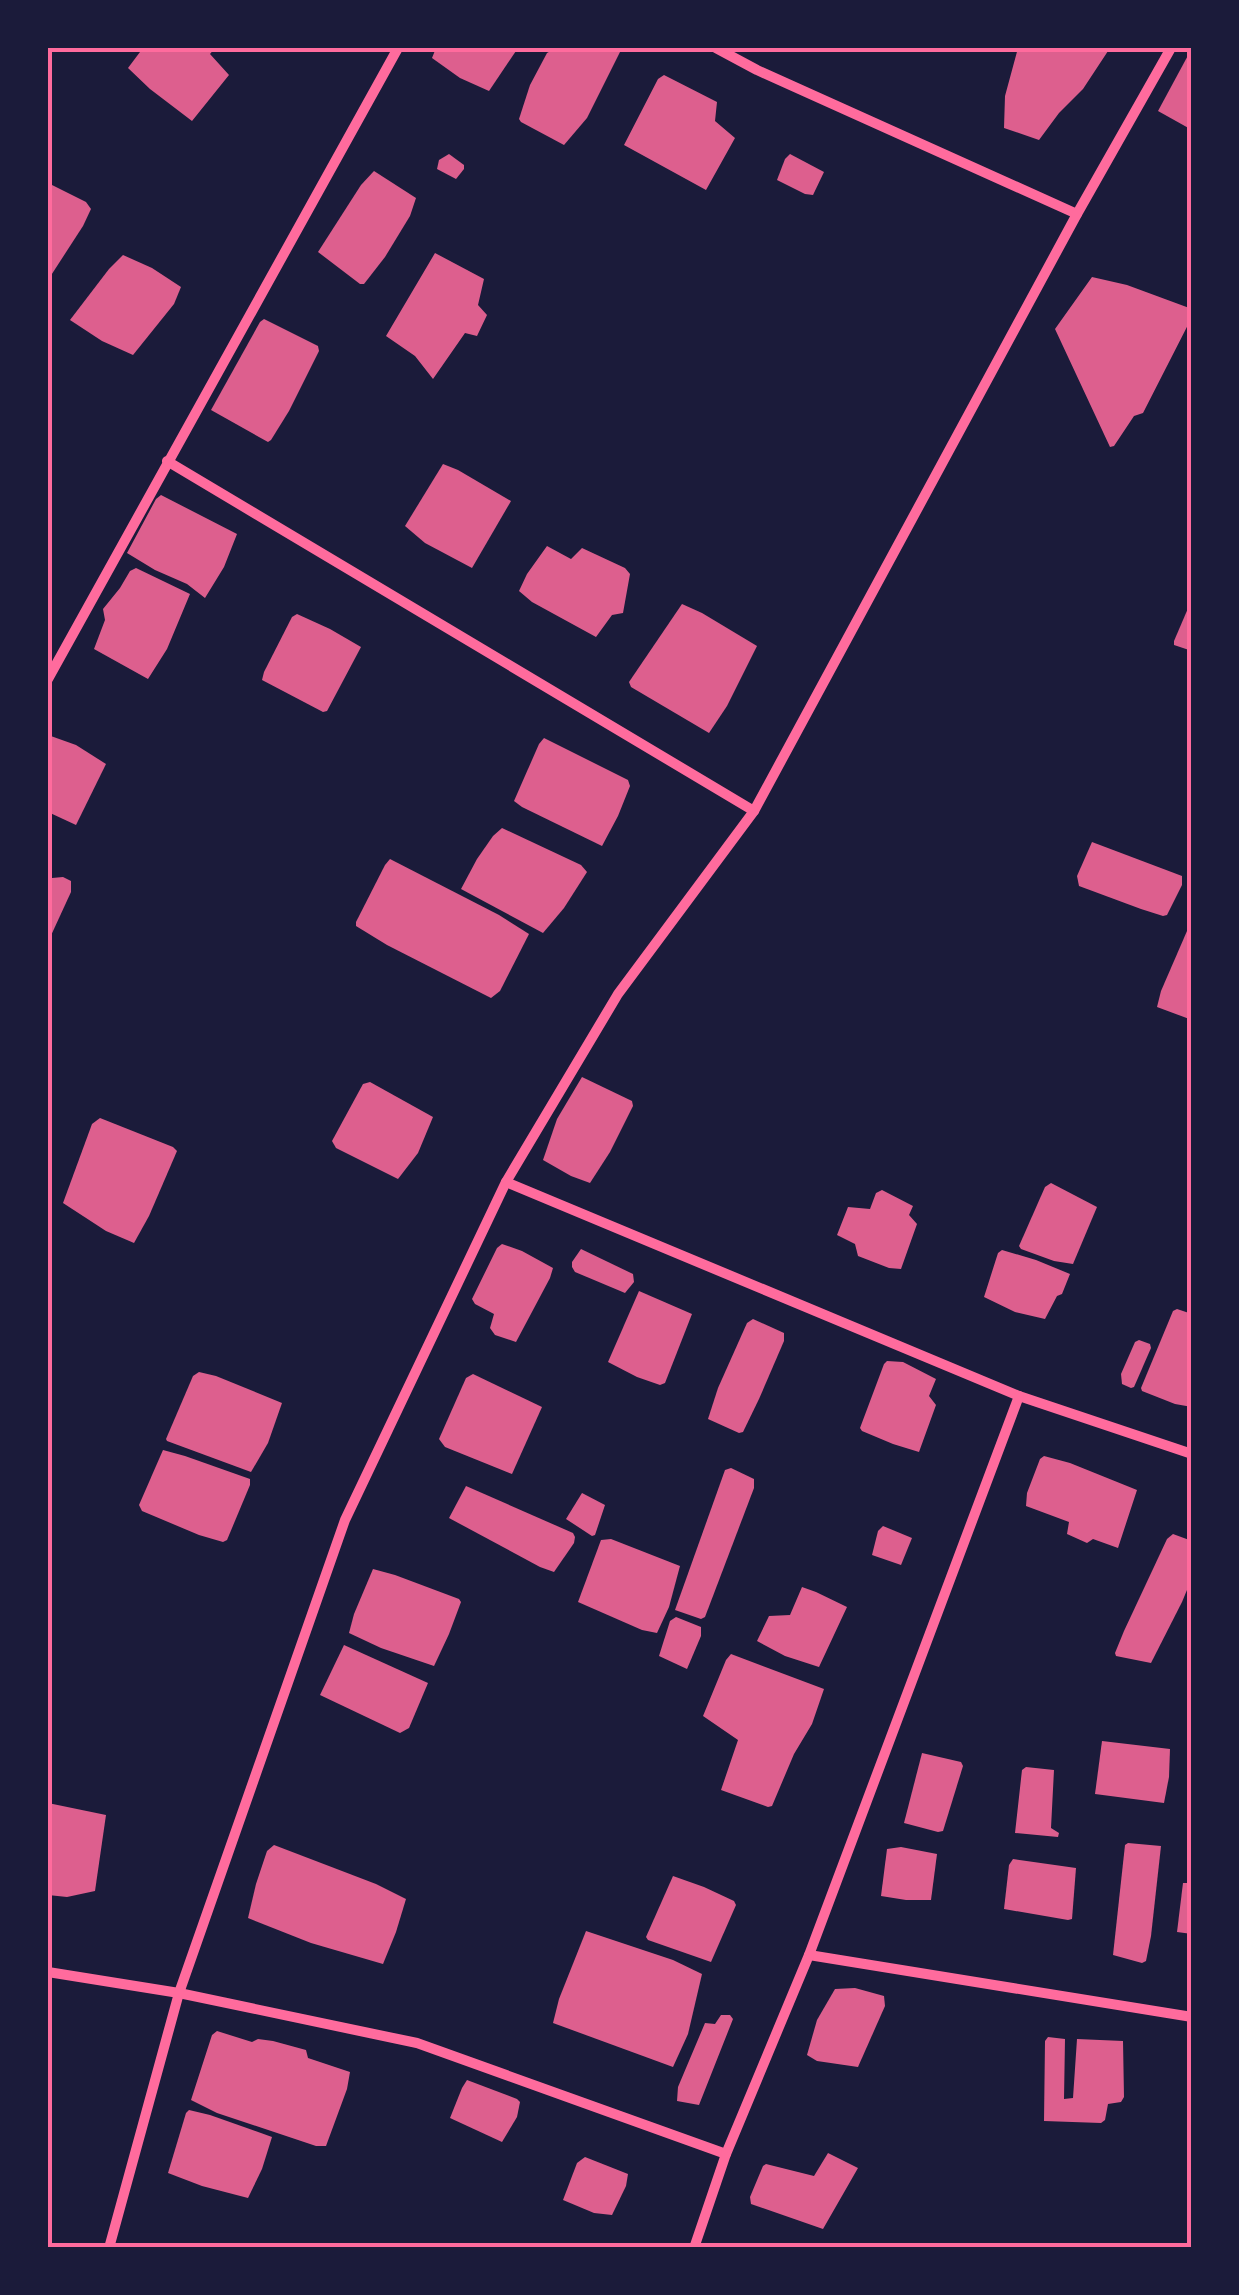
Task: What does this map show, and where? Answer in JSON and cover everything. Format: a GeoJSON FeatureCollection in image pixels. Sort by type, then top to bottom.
{"type":"FeatureCollection","features":[{"type":"Feature","properties":{"kind":"street"},"geometry":{"type":"LineString","coordinates":[[48,679],[398,48]]}},
{"type":"Feature","properties":{"kind":"street"},"geometry":{"type":"LineString","coordinates":[[716,48],[756,70],[1077,214]]}},
{"type":"Feature","properties":{"kind":"street"},"geometry":{"type":"LineString","coordinates":[[108,2248],[179,1993],[345,1520],[506,1182],[618,994],[754,811],[1171,48]]}},
{"type":"Feature","properties":{"kind":"street"},"geometry":{"type":"LineString","coordinates":[[167,461],[754,811]]}},
{"type":"Feature","properties":{"kind":"street"},"geometry":{"type":"LineString","coordinates":[[506,1182],[1019,1396],[1192,1454]]}},
{"type":"Feature","properties":{"kind":"street"},"geometry":{"type":"LineString","coordinates":[[694,2248],[726,2154],[809,1954],[1019,1396]]}},
{"type":"Feature","properties":{"kind":"street"},"geometry":{"type":"LineString","coordinates":[[809,1954],[1192,2017]]}},
{"type":"Feature","properties":{"kind":"street"},"geometry":{"type":"LineString","coordinates":[[48,1972],[179,1993],[417,2043],[726,2154]]}},
{"type":"Feature","properties":{"kind":"building"},"geometry":{"type":"Polygon","coordinates":[[[143,48],[215,48],[210,54],[229,75],[192,121],[128,68],[143,48]]]}},
{"type":"Feature","properties":{"kind":"building"},"geometry":{"type":"Polygon","coordinates":[[[436,48],[518,48],[489,91],[460,78],[432,58],[436,48]]]}},
{"type":"Feature","properties":{"kind":"building"},"geometry":{"type":"Polygon","coordinates":[[[556,48],[622,48],[587,118],[564,145],[519,119],[530,85],[547,53],[556,48]]]}},
{"type":"Feature","properties":{"kind":"building"},"geometry":{"type":"Polygon","coordinates":[[[1018,48],[1110,48],[1083,89],[1039,140],[1004,128],[1005,96],[1018,48]]]}},
{"type":"Feature","properties":{"kind":"building"},"geometry":{"type":"Polygon","coordinates":[[[1192,48],[1192,130],[1158,111],[1192,48]]]}},
{"type":"Feature","properties":{"kind":"building"},"geometry":{"type":"Polygon","coordinates":[[[664,75],[717,102],[715,121],[735,138],[706,190],[624,145],[658,79],[664,75]]]}},
{"type":"Feature","properties":{"kind":"building"},"geometry":{"type":"Polygon","coordinates":[[[449,154],[464,165],[456,179],[437,169],[439,160],[449,154]]]}},
{"type":"Feature","properties":{"kind":"building"},"geometry":{"type":"Polygon","coordinates":[[[790,154],[824,172],[813,195],[777,180],[790,154]]]}},
{"type":"Feature","properties":{"kind":"building"},"geometry":{"type":"Polygon","coordinates":[[[374,171],[416,198],[410,216],[385,257],[360,284],[318,252],[374,171]]]}},
{"type":"Feature","properties":{"kind":"building"},"geometry":{"type":"Polygon","coordinates":[[[48,183],[86,202],[91,209],[48,280],[48,183]]]}},
{"type":"Feature","properties":{"kind":"building"},"geometry":{"type":"Polygon","coordinates":[[[435,253],[484,279],[478,305],[487,315],[477,336],[465,333],[433,379],[415,356],[386,336],[435,253]]]}},
{"type":"Feature","properties":{"kind":"building"},"geometry":{"type":"Polygon","coordinates":[[[123,255],[181,287],[174,304],[133,355],[70,320],[123,255]]]}},
{"type":"Feature","properties":{"kind":"building"},"geometry":{"type":"Polygon","coordinates":[[[1092,277],[1127,285],[1192,309],[1192,317],[1143,413],[1134,416],[1110,447],[1055,329],[1092,277]]]}},
{"type":"Feature","properties":{"kind":"building"},"geometry":{"type":"Polygon","coordinates":[[[264,319],[318,346],[319,351],[289,411],[268,442],[211,410],[264,319]]]}},
{"type":"Feature","properties":{"kind":"building"},"geometry":{"type":"Polygon","coordinates":[[[443,464],[511,501],[472,568],[425,543],[405,526],[443,464]]]}},
{"type":"Feature","properties":{"kind":"building"},"geometry":{"type":"Polygon","coordinates":[[[161,495],[237,534],[224,567],[205,598],[187,584],[127,553],[161,495]]]}},
{"type":"Feature","properties":{"kind":"building"},"geometry":{"type":"Polygon","coordinates":[[[547,546],[571,559],[582,548],[630,574],[623,613],[612,615],[596,637],[519,591],[547,546]]]}},
{"type":"Feature","properties":{"kind":"building"},"geometry":{"type":"Polygon","coordinates":[[[136,568],[190,594],[167,649],[148,679],[94,649],[105,620],[103,609],[136,568]]]}},
{"type":"Feature","properties":{"kind":"building"},"geometry":{"type":"Polygon","coordinates":[[[1192,599],[1192,651],[1174,645],[1174,641],[1192,599]]]}},
{"type":"Feature","properties":{"kind":"building"},"geometry":{"type":"Polygon","coordinates":[[[682,604],[757,646],[709,733],[631,687],[629,682],[682,604]]]}},
{"type":"Feature","properties":{"kind":"building"},"geometry":{"type":"Polygon","coordinates":[[[297,614],[361,647],[327,711],[262,680],[292,617],[297,614]]]}},
{"type":"Feature","properties":{"kind":"building"},"geometry":{"type":"Polygon","coordinates":[[[48,735],[76,745],[106,764],[76,825],[48,812],[48,735]]]}},
{"type":"Feature","properties":{"kind":"building"},"geometry":{"type":"Polygon","coordinates":[[[544,738],[628,780],[630,786],[602,846],[514,801],[544,738]]]}},
{"type":"Feature","properties":{"kind":"building"},"geometry":{"type":"Polygon","coordinates":[[[502,828],[581,865],[587,872],[543,933],[461,889],[477,859],[502,828]]]}},
{"type":"Feature","properties":{"kind":"building"},"geometry":{"type":"Polygon","coordinates":[[[1092,842],[1182,876],[1182,885],[1167,915],[1079,886],[1077,876],[1092,842]]]}},
{"type":"Feature","properties":{"kind":"building"},"geometry":{"type":"Polygon","coordinates":[[[390,859],[529,934],[500,991],[491,998],[356,926],[390,859]]]}},
{"type":"Feature","properties":{"kind":"building"},"geometry":{"type":"Polygon","coordinates":[[[52,878],[71,881],[71,892],[48,942],[48,888],[52,878]]]}},
{"type":"Feature","properties":{"kind":"building"},"geometry":{"type":"Polygon","coordinates":[[[1192,927],[1192,1020],[1157,1007],[1192,927]]]}},
{"type":"Feature","properties":{"kind":"building"},"geometry":{"type":"Polygon","coordinates":[[[582,1077],[632,1101],[633,1106],[590,1183],[543,1160],[557,1119],[582,1077]]]}},
{"type":"Feature","properties":{"kind":"building"},"geometry":{"type":"Polygon","coordinates":[[[370,1082],[433,1117],[418,1153],[398,1179],[336,1148],[332,1141],[363,1084],[370,1082]]]}},
{"type":"Feature","properties":{"kind":"building"},"geometry":{"type":"Polygon","coordinates":[[[100,1118],[177,1151],[134,1243],[106,1231],[63,1203],[92,1124],[100,1118]]]}},
{"type":"Feature","properties":{"kind":"building"},"geometry":{"type":"Polygon","coordinates":[[[1051,1183],[1097,1207],[1073,1264],[1054,1261],[1019,1246],[1045,1187],[1051,1183]]]}},
{"type":"Feature","properties":{"kind":"building"},"geometry":{"type":"Polygon","coordinates":[[[882,1190],[913,1206],[909,1215],[917,1224],[901,1269],[858,1256],[855,1244],[837,1235],[848,1207],[870,1209],[876,1193],[882,1190]]]}},
{"type":"Feature","properties":{"kind":"building"},"geometry":{"type":"Polygon","coordinates":[[[502,1244],[553,1268],[516,1342],[495,1335],[490,1328],[494,1314],[472,1299],[502,1244]]]}},
{"type":"Feature","properties":{"kind":"building"},"geometry":{"type":"Polygon","coordinates":[[[581,1249],[633,1274],[634,1282],[625,1293],[575,1272],[572,1262],[581,1249]]]}},
{"type":"Feature","properties":{"kind":"building"},"geometry":{"type":"Polygon","coordinates":[[[1002,1250],[1070,1274],[1045,1319],[1015,1312],[984,1297],[1002,1250]]]}},
{"type":"Feature","properties":{"kind":"building"},"geometry":{"type":"Polygon","coordinates":[[[639,1291],[692,1314],[665,1383],[660,1385],[608,1362],[639,1291]]]}},
{"type":"Feature","properties":{"kind":"building"},"geometry":{"type":"Polygon","coordinates":[[[1177,1309],[1192,1314],[1192,1407],[1175,1404],[1141,1388],[1177,1309]]]}},
{"type":"Feature","properties":{"kind":"building"},"geometry":{"type":"Polygon","coordinates":[[[753,1319],[784,1333],[784,1341],[743,1432],[739,1433],[708,1419],[747,1323],[753,1319]]]}},
{"type":"Feature","properties":{"kind":"building"},"geometry":{"type":"Polygon","coordinates":[[[1139,1340],[1151,1348],[1131,1388],[1122,1384],[1121,1374],[1139,1340]]]}},
{"type":"Feature","properties":{"kind":"building"},"geometry":{"type":"Polygon","coordinates":[[[887,1361],[903,1362],[936,1379],[929,1396],[936,1405],[919,1452],[860,1428],[887,1361]]]}},
{"type":"Feature","properties":{"kind":"building"},"geometry":{"type":"Polygon","coordinates":[[[199,1372],[282,1403],[268,1443],[251,1472],[167,1441],[193,1376],[199,1372]]]}},
{"type":"Feature","properties":{"kind":"building"},"geometry":{"type":"Polygon","coordinates":[[[473,1374],[542,1407],[512,1474],[445,1447],[439,1439],[466,1378],[473,1374]]]}},
{"type":"Feature","properties":{"kind":"building"},"geometry":{"type":"Polygon","coordinates":[[[163,1450],[250,1479],[227,1540],[199,1535],[142,1511],[139,1505],[163,1450]]]}},
{"type":"Feature","properties":{"kind":"building"},"geometry":{"type":"Polygon","coordinates":[[[1044,1456],[1137,1490],[1118,1548],[1093,1539],[1087,1543],[1067,1534],[1069,1522],[1026,1506],[1027,1493],[1044,1456]]]}},
{"type":"Feature","properties":{"kind":"building"},"geometry":{"type":"Polygon","coordinates":[[[731,1468],[754,1479],[754,1488],[701,1619],[675,1610],[725,1470],[731,1468]]]}},
{"type":"Feature","properties":{"kind":"building"},"geometry":{"type":"Polygon","coordinates":[[[466,1486],[573,1533],[574,1543],[554,1572],[449,1518],[466,1486]]]}},
{"type":"Feature","properties":{"kind":"building"},"geometry":{"type":"Polygon","coordinates":[[[582,1493],[605,1505],[592,1536],[566,1519],[582,1493]]]}},
{"type":"Feature","properties":{"kind":"building"},"geometry":{"type":"Polygon","coordinates":[[[883,1526],[912,1538],[901,1565],[872,1555],[883,1526]]]}},
{"type":"Feature","properties":{"kind":"building"},"geometry":{"type":"Polygon","coordinates":[[[1173,1534],[1192,1541],[1192,1578],[1182,1602],[1151,1663],[1116,1656],[1124,1631],[1167,1539],[1173,1534]]]}},
{"type":"Feature","properties":{"kind":"building"},"geometry":{"type":"Polygon","coordinates":[[[611,1539],[680,1566],[657,1633],[578,1602],[601,1540],[611,1539]]]}},
{"type":"Feature","properties":{"kind":"building"},"geometry":{"type":"Polygon","coordinates":[[[373,1569],[461,1602],[434,1666],[349,1633],[373,1569]]]}},
{"type":"Feature","properties":{"kind":"building"},"geometry":{"type":"Polygon","coordinates":[[[802,1587],[847,1607],[819,1667],[785,1656],[757,1641],[769,1616],[790,1615],[802,1587]]]}},
{"type":"Feature","properties":{"kind":"building"},"geometry":{"type":"Polygon","coordinates":[[[676,1617],[701,1627],[687,1669],[659,1656],[670,1621],[676,1617]]]}},
{"type":"Feature","properties":{"kind":"building"},"geometry":{"type":"Polygon","coordinates":[[[344,1645],[428,1683],[409,1728],[400,1733],[320,1695],[344,1645]]]}},
{"type":"Feature","properties":{"kind":"building"},"geometry":{"type":"Polygon","coordinates":[[[731,1654],[824,1689],[812,1724],[794,1754],[772,1806],[721,1790],[738,1740],[703,1716],[731,1654]]]}},
{"type":"Feature","properties":{"kind":"building"},"geometry":{"type":"Polygon","coordinates":[[[1102,1741],[1170,1749],[1164,1803],[1095,1794],[1102,1741]]]}},
{"type":"Feature","properties":{"kind":"building"},"geometry":{"type":"Polygon","coordinates":[[[922,1753],[961,1762],[963,1766],[943,1831],[904,1823],[922,1753]]]}},
{"type":"Feature","properties":{"kind":"building"},"geometry":{"type":"Polygon","coordinates":[[[1022,1770],[1054,1770],[1051,1828],[1059,1833],[1058,1837],[1015,1833],[1022,1770]]]}},
{"type":"Feature","properties":{"kind":"building"},"geometry":{"type":"Polygon","coordinates":[[[48,1803],[106,1815],[95,1891],[67,1897],[48,1895],[48,1803]]]}},
{"type":"Feature","properties":{"kind":"building"},"geometry":{"type":"Polygon","coordinates":[[[1128,1843],[1161,1846],[1151,1936],[1146,1961],[1142,1963],[1113,1955],[1128,1843]]]}},
{"type":"Feature","properties":{"kind":"building"},"geometry":{"type":"Polygon","coordinates":[[[274,1845],[406,1899],[383,1964],[311,1943],[248,1918],[267,1851],[274,1845]]]}},
{"type":"Feature","properties":{"kind":"building"},"geometry":{"type":"Polygon","coordinates":[[[901,1847],[937,1854],[931,1900],[881,1896],[887,1849],[901,1847]]]}},
{"type":"Feature","properties":{"kind":"building"},"geometry":{"type":"Polygon","coordinates":[[[1013,1859],[1076,1868],[1072,1919],[1004,1909],[1013,1859]]]}},
{"type":"Feature","properties":{"kind":"building"},"geometry":{"type":"Polygon","coordinates":[[[673,1876],[736,1905],[711,1962],[646,1937],[673,1876]]]}},
{"type":"Feature","properties":{"kind":"building"},"geometry":{"type":"Polygon","coordinates":[[[1183,1883],[1192,1883],[1192,1934],[1177,1932],[1183,1883]]]}},
{"type":"Feature","properties":{"kind":"building"},"geometry":{"type":"Polygon","coordinates":[[[586,1931],[673,1960],[702,1974],[688,2034],[673,2067],[553,2023],[586,1931]]]}},
{"type":"Feature","properties":{"kind":"building"},"geometry":{"type":"Polygon","coordinates":[[[855,1988],[884,1996],[885,2006],[858,2067],[817,2061],[807,2055],[817,2020],[835,1989],[855,1988]]]}},
{"type":"Feature","properties":{"kind":"building"},"geometry":{"type":"Polygon","coordinates":[[[721,2015],[733,2019],[699,2105],[677,2101],[678,2087],[705,2023],[715,2024],[721,2015]]]}},
{"type":"Feature","properties":{"kind":"building"},"geometry":{"type":"Polygon","coordinates":[[[217,2031],[252,2042],[273,2041],[306,2050],[308,2058],[350,2072],[326,2146],[217,2113],[191,2100],[212,2035],[217,2031]]]}},
{"type":"Feature","properties":{"kind":"building"},"geometry":{"type":"Polygon","coordinates":[[[1048,2037],[1065,2039],[1064,2099],[1073,2098],[1077,2039],[1123,2041],[1124,2097],[1121,2102],[1108,2104],[1101,2123],[1044,2121],[1048,2037]]]}},
{"type":"Feature","properties":{"kind":"building"},"geometry":{"type":"Polygon","coordinates":[[[467,2080],[520,2102],[517,2117],[502,2142],[450,2118],[467,2080]]]}},
{"type":"Feature","properties":{"kind":"building"},"geometry":{"type":"Polygon","coordinates":[[[189,2110],[272,2137],[248,2198],[168,2173],[189,2110]]]}},
{"type":"Feature","properties":{"kind":"building"},"geometry":{"type":"Polygon","coordinates":[[[828,2153],[858,2168],[823,2229],[751,2204],[750,2197],[766,2164],[814,2176],[828,2153]]]}},
{"type":"Feature","properties":{"kind":"building"},"geometry":{"type":"Polygon","coordinates":[[[585,2157],[628,2174],[612,2215],[594,2213],[563,2200],[577,2163],[585,2157]]]}}]}
